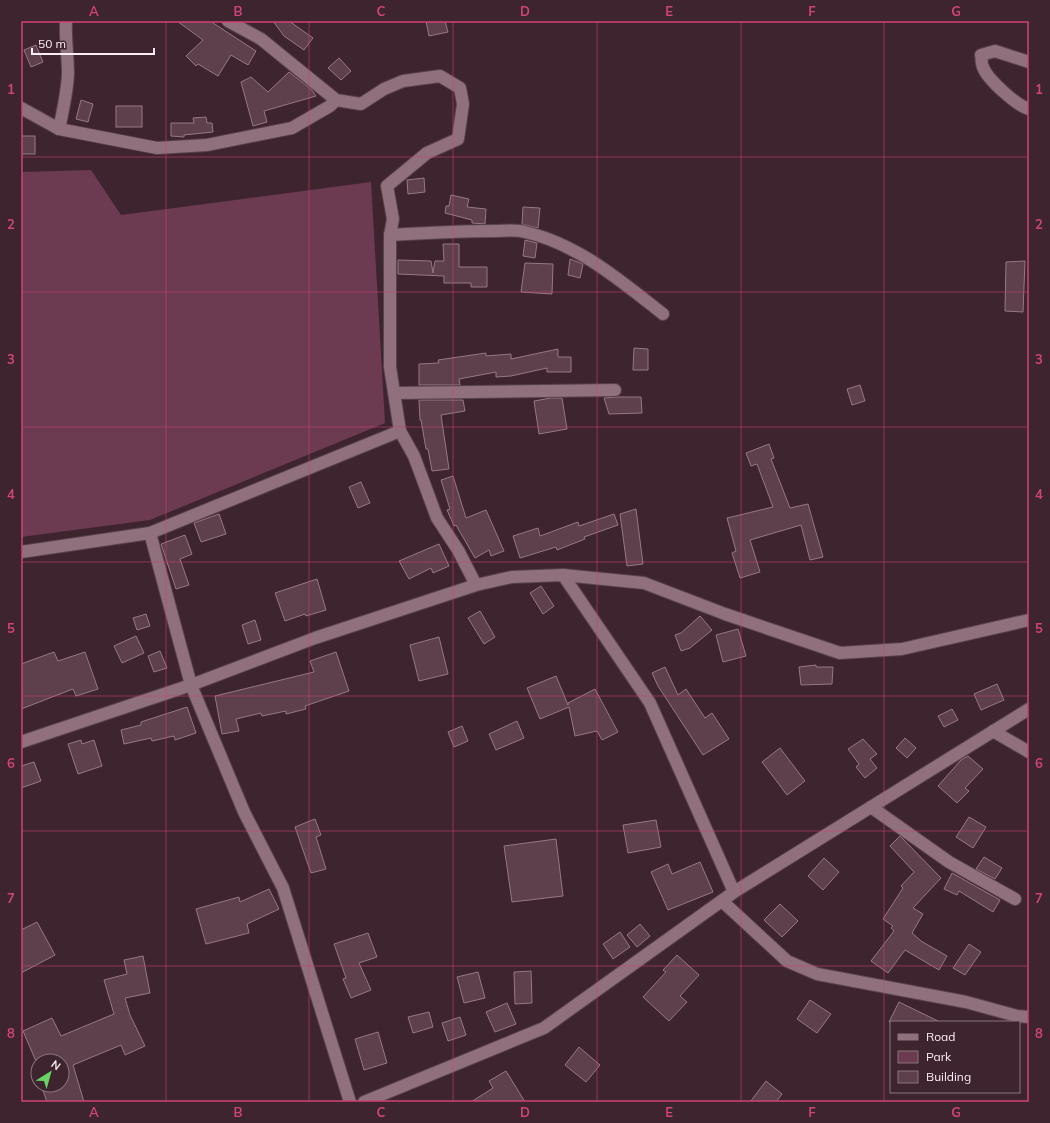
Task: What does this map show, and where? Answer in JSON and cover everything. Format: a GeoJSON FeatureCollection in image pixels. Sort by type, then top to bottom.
{"type":"FeatureCollection","features":[{"type":"Feature","properties":{"kind":"street"},"geometry":{"type":"LineString","coordinates":[[59,129],[66,99],[68,72],[65,38],[66,21]]}},
{"type":"Feature","properties":{"kind":"street"},"geometry":{"type":"LineString","coordinates":[[228,21],[261,39],[336,100],[361,104],[384,89],[403,81],[440,76],[460,88],[463,104],[458,138],[427,153],[387,186],[393,219],[390,235],[390,367],[400,431],[414,456],[437,518],[458,550],[476,585]]}},
{"type":"Feature","properties":{"kind":"street"},"geometry":{"type":"LineString","coordinates":[[1029,62],[995,51],[981,55],[983,68],[1002,91],[1024,108],[1029,109]]}},
{"type":"Feature","properties":{"kind":"street"},"geometry":{"type":"LineString","coordinates":[[21,108],[59,129],[156,148],[207,145],[292,128],[330,106],[336,100]]}},
{"type":"Feature","properties":{"kind":"street"},"geometry":{"type":"LineString","coordinates":[[390,235],[473,231],[524,231],[564,244],[586,257],[626,284],[663,314]]}},
{"type":"Feature","properties":{"kind":"street"},"geometry":{"type":"LineString","coordinates":[[395,393],[614,390]]}},
{"type":"Feature","properties":{"kind":"street"},"geometry":{"type":"LineString","coordinates":[[21,552],[150,533],[400,431]]}},
{"type":"Feature","properties":{"kind":"street"},"geometry":{"type":"LineString","coordinates":[[150,533],[191,685],[244,812],[283,888],[350,1102]]}},
{"type":"Feature","properties":{"kind":"street"},"geometry":{"type":"LineString","coordinates":[[562,575],[650,703],[734,892]]}},
{"type":"Feature","properties":{"kind":"street"},"geometry":{"type":"LineString","coordinates":[[21,742],[191,685],[315,638],[476,585],[512,577],[562,575],[644,583],[725,614],[840,653],[902,649],[1029,620]]}},
{"type":"Feature","properties":{"kind":"street"},"geometry":{"type":"LineString","coordinates":[[364,1102],[544,1028],[734,892],[1029,709]]}},
{"type":"Feature","properties":{"kind":"street"},"geometry":{"type":"LineString","coordinates":[[993,730],[1029,752]]}},
{"type":"Feature","properties":{"kind":"street"},"geometry":{"type":"LineString","coordinates":[[871,807],[949,862],[1015,899]]}},
{"type":"Feature","properties":{"kind":"street"},"geometry":{"type":"LineString","coordinates":[[722,901],[787,961],[817,974],[966,1002],[1016,1016],[1029,1018]]}},
{"type":"Feature","properties":{"kind":"green space"},"geometry":{"type":"Polygon","coordinates":[[[91,170],[121,215],[371,182],[385,423],[150,520],[21,537],[21,172],[91,170]]]}},
{"type":"Feature","properties":{"kind":"building"},"geometry":{"type":"Polygon","coordinates":[[[177,21],[210,21],[256,51],[248,65],[231,55],[218,76],[198,64],[196,66],[186,56],[203,40],[177,21]]]}},
{"type":"Feature","properties":{"kind":"building"},"geometry":{"type":"Polygon","coordinates":[[[273,21],[289,21],[313,38],[304,50],[284,36],[273,21]]]}},
{"type":"Feature","properties":{"kind":"building"},"geometry":{"type":"Polygon","coordinates":[[[426,21],[445,21],[448,32],[429,36],[426,21]]]}},
{"type":"Feature","properties":{"kind":"building"},"geometry":{"type":"Polygon","coordinates":[[[36,45],[43,62],[31,67],[24,50],[36,45]]]}},
{"type":"Feature","properties":{"kind":"building"},"geometry":{"type":"Polygon","coordinates":[[[339,58],[351,71],[341,80],[328,68],[339,58]]]}},
{"type":"Feature","properties":{"kind":"building"},"geometry":{"type":"Polygon","coordinates":[[[289,72],[311,89],[316,96],[264,111],[267,122],[253,126],[241,82],[251,77],[268,92],[289,72]]]}},
{"type":"Feature","properties":{"kind":"building"},"geometry":{"type":"Polygon","coordinates":[[[81,100],[93,104],[88,122],[76,119],[81,100]]]}},
{"type":"Feature","properties":{"kind":"building"},"geometry":{"type":"Polygon","coordinates":[[[116,106],[142,106],[142,127],[116,127],[116,106]]]}},
{"type":"Feature","properties":{"kind":"building"},"geometry":{"type":"Polygon","coordinates":[[[206,117],[207,123],[212,123],[213,132],[184,135],[184,137],[171,136],[171,123],[194,123],[193,118],[206,117]]]}},
{"type":"Feature","properties":{"kind":"building"},"geometry":{"type":"Polygon","coordinates":[[[21,136],[35,136],[35,154],[21,154],[21,136]]]}},
{"type":"Feature","properties":{"kind":"building"},"geometry":{"type":"Polygon","coordinates":[[[424,178],[425,192],[408,194],[407,180],[424,178]]]}},
{"type":"Feature","properties":{"kind":"building"},"geometry":{"type":"Polygon","coordinates":[[[451,195],[469,199],[467,207],[486,209],[485,224],[472,223],[472,220],[445,213],[446,206],[449,206],[451,195]]]}},
{"type":"Feature","properties":{"kind":"building"},"geometry":{"type":"Polygon","coordinates":[[[523,207],[540,208],[538,228],[522,224],[523,207]]]}},
{"type":"Feature","properties":{"kind":"building"},"geometry":{"type":"Polygon","coordinates":[[[525,240],[537,243],[535,258],[523,256],[525,240]]]}},
{"type":"Feature","properties":{"kind":"building"},"geometry":{"type":"Polygon","coordinates":[[[443,244],[459,244],[459,267],[487,267],[487,287],[471,287],[471,283],[444,283],[444,276],[398,274],[398,260],[431,261],[433,273],[435,261],[444,261],[443,244]]]}},
{"type":"Feature","properties":{"kind":"building"},"geometry":{"type":"Polygon","coordinates":[[[570,259],[583,264],[580,278],[568,275],[570,259]]]}},
{"type":"Feature","properties":{"kind":"building"},"geometry":{"type":"Polygon","coordinates":[[[1025,261],[1023,312],[1005,311],[1006,262],[1025,261]]]}},
{"type":"Feature","properties":{"kind":"building"},"geometry":{"type":"Polygon","coordinates":[[[525,263],[553,264],[552,294],[521,292],[525,263]]]}},
{"type":"Feature","properties":{"kind":"building"},"geometry":{"type":"Polygon","coordinates":[[[634,348],[648,349],[648,370],[633,370],[634,348]]]}},
{"type":"Feature","properties":{"kind":"building"},"geometry":{"type":"Polygon","coordinates":[[[558,349],[558,357],[571,357],[571,372],[547,372],[547,368],[511,376],[496,377],[496,372],[459,379],[460,385],[419,385],[419,364],[439,363],[438,360],[486,353],[486,356],[511,354],[511,359],[558,349]]]}},
{"type":"Feature","properties":{"kind":"building"},"geometry":{"type":"Polygon","coordinates":[[[860,385],[865,401],[852,405],[847,389],[860,385]]]}},
{"type":"Feature","properties":{"kind":"building"},"geometry":{"type":"Polygon","coordinates":[[[641,397],[642,413],[609,414],[604,398],[641,397]]]}},
{"type":"Feature","properties":{"kind":"building"},"geometry":{"type":"Polygon","coordinates":[[[562,398],[567,429],[539,434],[534,401],[562,398]]]}},
{"type":"Feature","properties":{"kind":"building"},"geometry":{"type":"Polygon","coordinates":[[[419,400],[463,400],[465,411],[441,415],[449,469],[432,471],[420,420],[419,400]]]}},
{"type":"Feature","properties":{"kind":"building"},"geometry":{"type":"Polygon","coordinates":[[[769,444],[774,458],[771,459],[790,508],[808,504],[823,557],[810,560],[801,525],[750,540],[760,572],[740,578],[732,553],[736,551],[727,518],[773,507],[757,464],[751,466],[746,453],[769,444]]]}},
{"type":"Feature","properties":{"kind":"building"},"geometry":{"type":"Polygon","coordinates":[[[453,476],[466,518],[486,510],[504,551],[491,556],[489,550],[475,558],[456,525],[454,526],[447,510],[450,509],[441,480],[453,476]]]}},
{"type":"Feature","properties":{"kind":"building"},"geometry":{"type":"Polygon","coordinates":[[[361,482],[370,503],[358,508],[349,487],[361,482]]]}},
{"type":"Feature","properties":{"kind":"building"},"geometry":{"type":"Polygon","coordinates":[[[636,509],[643,564],[627,566],[620,514],[636,509]]]}},
{"type":"Feature","properties":{"kind":"building"},"geometry":{"type":"Polygon","coordinates":[[[219,514],[226,534],[201,542],[194,523],[219,514]]]}},
{"type":"Feature","properties":{"kind":"building"},"geometry":{"type":"Polygon","coordinates":[[[614,514],[618,525],[584,537],[585,539],[557,550],[556,547],[520,558],[513,536],[538,528],[540,536],[578,522],[579,526],[614,514]]]}},
{"type":"Feature","properties":{"kind":"building"},"geometry":{"type":"Polygon","coordinates":[[[185,535],[192,554],[180,559],[189,585],[176,589],[161,544],[185,535]]]}},
{"type":"Feature","properties":{"kind":"building"},"geometry":{"type":"Polygon","coordinates":[[[439,544],[449,566],[433,573],[431,568],[409,579],[399,561],[439,544]]]}},
{"type":"Feature","properties":{"kind":"building"},"geometry":{"type":"Polygon","coordinates":[[[317,579],[326,610],[306,616],[305,614],[285,621],[275,593],[317,579]]]}},
{"type":"Feature","properties":{"kind":"building"},"geometry":{"type":"Polygon","coordinates":[[[541,586],[554,606],[543,614],[530,593],[541,586]]]}},
{"type":"Feature","properties":{"kind":"building"},"geometry":{"type":"Polygon","coordinates":[[[480,611],[495,637],[484,644],[468,618],[480,611]]]}},
{"type":"Feature","properties":{"kind":"building"},"geometry":{"type":"Polygon","coordinates":[[[146,614],[150,626],[137,630],[133,618],[146,614]]]}},
{"type":"Feature","properties":{"kind":"building"},"geometry":{"type":"Polygon","coordinates":[[[700,616],[712,630],[690,648],[681,651],[675,635],[681,633],[700,616]]]}},
{"type":"Feature","properties":{"kind":"building"},"geometry":{"type":"Polygon","coordinates":[[[255,620],[261,640],[248,644],[242,625],[255,620]]]}},
{"type":"Feature","properties":{"kind":"building"},"geometry":{"type":"Polygon","coordinates":[[[738,629],[746,656],[723,662],[716,635],[738,629]]]}},
{"type":"Feature","properties":{"kind":"building"},"geometry":{"type":"Polygon","coordinates":[[[136,636],[144,653],[122,663],[114,646],[136,636]]]}},
{"type":"Feature","properties":{"kind":"building"},"geometry":{"type":"Polygon","coordinates":[[[439,637],[448,674],[419,681],[410,645],[439,637]]]}},
{"type":"Feature","properties":{"kind":"building"},"geometry":{"type":"Polygon","coordinates":[[[160,651],[167,668],[154,672],[148,656],[160,651]]]}},
{"type":"Feature","properties":{"kind":"building"},"geometry":{"type":"Polygon","coordinates":[[[54,652],[58,661],[85,652],[98,689],[76,696],[73,689],[21,709],[21,664],[54,652]]]}},
{"type":"Feature","properties":{"kind":"building"},"geometry":{"type":"Polygon","coordinates":[[[336,652],[349,691],[305,706],[306,709],[286,714],[286,711],[262,716],[261,713],[236,719],[239,731],[222,734],[215,696],[314,672],[310,661],[336,652]]]}},
{"type":"Feature","properties":{"kind":"building"},"geometry":{"type":"Polygon","coordinates":[[[816,665],[816,667],[833,667],[832,684],[801,685],[799,667],[816,665]]]}},
{"type":"Feature","properties":{"kind":"building"},"geometry":{"type":"Polygon","coordinates":[[[665,667],[678,695],[686,689],[705,718],[712,713],[729,739],[703,755],[658,686],[652,673],[665,667]]]}},
{"type":"Feature","properties":{"kind":"building"},"geometry":{"type":"Polygon","coordinates":[[[556,676],[568,705],[568,703],[595,689],[618,732],[602,740],[597,731],[575,736],[569,707],[540,719],[527,688],[556,676]]]}},
{"type":"Feature","properties":{"kind":"building"},"geometry":{"type":"Polygon","coordinates":[[[997,684],[1004,700],[981,710],[974,694],[997,684]]]}},
{"type":"Feature","properties":{"kind":"building"},"geometry":{"type":"Polygon","coordinates":[[[187,707],[196,733],[175,740],[174,736],[152,741],[151,738],[124,744],[121,730],[141,725],[141,722],[187,707]]]}},
{"type":"Feature","properties":{"kind":"building"},"geometry":{"type":"Polygon","coordinates":[[[952,709],[958,720],[944,727],[938,716],[952,709]]]}},
{"type":"Feature","properties":{"kind":"building"},"geometry":{"type":"Polygon","coordinates":[[[517,721],[524,738],[496,750],[489,734],[517,721]]]}},
{"type":"Feature","properties":{"kind":"building"},"geometry":{"type":"Polygon","coordinates":[[[462,726],[468,741],[454,747],[448,732],[462,726]]]}},
{"type":"Feature","properties":{"kind":"building"},"geometry":{"type":"Polygon","coordinates":[[[905,738],[916,748],[907,758],[896,748],[905,738]]]}},
{"type":"Feature","properties":{"kind":"building"},"geometry":{"type":"Polygon","coordinates":[[[863,739],[877,754],[870,759],[877,768],[865,778],[856,767],[859,764],[848,749],[863,739]]]}},
{"type":"Feature","properties":{"kind":"building"},"geometry":{"type":"Polygon","coordinates":[[[81,740],[82,744],[94,740],[102,766],[78,774],[68,744],[81,740]]]}},
{"type":"Feature","properties":{"kind":"building"},"geometry":{"type":"Polygon","coordinates":[[[780,748],[805,781],[787,795],[762,762],[780,748]]]}},
{"type":"Feature","properties":{"kind":"building"},"geometry":{"type":"Polygon","coordinates":[[[968,756],[983,769],[965,788],[969,791],[957,803],[938,786],[961,760],[968,756]]]}},
{"type":"Feature","properties":{"kind":"building"},"geometry":{"type":"Polygon","coordinates":[[[34,762],[41,781],[21,788],[21,766],[34,762]]]}},
{"type":"Feature","properties":{"kind":"building"},"geometry":{"type":"Polygon","coordinates":[[[969,817],[986,827],[973,848],[956,837],[969,817]]]}},
{"type":"Feature","properties":{"kind":"building"},"geometry":{"type":"Polygon","coordinates":[[[315,819],[321,835],[316,837],[326,869],[311,873],[295,827],[315,819]]]}},
{"type":"Feature","properties":{"kind":"building"},"geometry":{"type":"Polygon","coordinates":[[[656,820],[661,847],[628,853],[623,825],[656,820]]]}},
{"type":"Feature","properties":{"kind":"building"},"geometry":{"type":"Polygon","coordinates":[[[900,836],[941,878],[913,908],[923,914],[912,933],[921,941],[947,956],[939,970],[905,950],[888,973],[871,961],[894,931],[891,928],[893,926],[883,919],[903,888],[901,886],[914,872],[890,846],[900,836]]]}},
{"type":"Feature","properties":{"kind":"building"},"geometry":{"type":"Polygon","coordinates":[[[556,839],[563,896],[512,902],[504,846],[556,839]]]}},
{"type":"Feature","properties":{"kind":"building"},"geometry":{"type":"Polygon","coordinates":[[[984,857],[1002,868],[995,879],[976,869],[984,857]]]}},
{"type":"Feature","properties":{"kind":"building"},"geometry":{"type":"Polygon","coordinates":[[[824,858],[839,872],[823,890],[808,876],[824,858]]]}},
{"type":"Feature","properties":{"kind":"building"},"geometry":{"type":"Polygon","coordinates":[[[700,862],[713,892],[668,910],[651,872],[668,864],[672,874],[700,862]]]}},
{"type":"Feature","properties":{"kind":"building"},"geometry":{"type":"Polygon","coordinates":[[[952,873],[1000,900],[993,912],[959,891],[957,895],[944,889],[952,873]]]}},
{"type":"Feature","properties":{"kind":"building"},"geometry":{"type":"Polygon","coordinates":[[[269,889],[279,909],[247,924],[249,933],[206,944],[196,909],[239,897],[240,902],[269,889]]]}},
{"type":"Feature","properties":{"kind":"building"},"geometry":{"type":"Polygon","coordinates":[[[780,904],[798,921],[782,937],[764,920],[780,904]]]}},
{"type":"Feature","properties":{"kind":"building"},"geometry":{"type":"Polygon","coordinates":[[[37,922],[55,955],[21,973],[21,930],[37,922]]]}},
{"type":"Feature","properties":{"kind":"building"},"geometry":{"type":"Polygon","coordinates":[[[640,924],[650,936],[637,947],[627,935],[640,924]]]}},
{"type":"Feature","properties":{"kind":"building"},"geometry":{"type":"Polygon","coordinates":[[[620,932],[630,947],[613,959],[603,944],[620,932]]]}},
{"type":"Feature","properties":{"kind":"building"},"geometry":{"type":"Polygon","coordinates":[[[368,933],[377,957],[359,963],[371,990],[351,998],[343,979],[346,978],[334,944],[368,933]]]}},
{"type":"Feature","properties":{"kind":"building"},"geometry":{"type":"Polygon","coordinates":[[[969,944],[981,952],[965,975],[953,968],[969,944]]]}},
{"type":"Feature","properties":{"kind":"building"},"geometry":{"type":"Polygon","coordinates":[[[677,955],[699,975],[680,996],[687,1002],[669,1021],[643,997],[666,972],[663,970],[677,955]]]}},
{"type":"Feature","properties":{"kind":"building"},"geometry":{"type":"Polygon","coordinates":[[[143,956],[150,993],[125,998],[130,1015],[145,1046],[125,1055],[121,1045],[73,1065],[84,1102],[47,1102],[44,1093],[70,1093],[70,1053],[32,1053],[23,1031],[52,1018],[61,1036],[114,1014],[104,980],[127,974],[124,960],[143,956]]]}},
{"type":"Feature","properties":{"kind":"building"},"geometry":{"type":"Polygon","coordinates":[[[531,971],[532,1003],[515,1004],[514,972],[531,971]]]}},
{"type":"Feature","properties":{"kind":"building"},"geometry":{"type":"Polygon","coordinates":[[[478,972],[485,998],[464,1003],[457,977],[478,972]]]}},
{"type":"Feature","properties":{"kind":"building"},"geometry":{"type":"Polygon","coordinates":[[[810,1000],[831,1014],[817,1033],[797,1019],[810,1000]]]}},
{"type":"Feature","properties":{"kind":"building"},"geometry":{"type":"Polygon","coordinates":[[[899,1002],[938,1021],[890,1021],[889,1022],[899,1002]]]}},
{"type":"Feature","properties":{"kind":"building"},"geometry":{"type":"Polygon","coordinates":[[[507,1003],[516,1024],[495,1032],[486,1012],[507,1003]]]}},
{"type":"Feature","properties":{"kind":"building"},"geometry":{"type":"Polygon","coordinates":[[[429,1012],[433,1027],[413,1033],[408,1017],[429,1012]]]}},
{"type":"Feature","properties":{"kind":"building"},"geometry":{"type":"Polygon","coordinates":[[[460,1017],[466,1035],[448,1041],[442,1023],[460,1017]]]}},
{"type":"Feature","properties":{"kind":"building"},"geometry":{"type":"Polygon","coordinates":[[[378,1032],[387,1063],[364,1070],[355,1039],[378,1032]]]}},
{"type":"Feature","properties":{"kind":"building"},"geometry":{"type":"Polygon","coordinates":[[[579,1047],[600,1065],[586,1082],[565,1065],[579,1047]]]}},
{"type":"Feature","properties":{"kind":"building"},"geometry":{"type":"Polygon","coordinates":[[[506,1071],[525,1102],[471,1102],[493,1088],[489,1081],[506,1071]]]}},
{"type":"Feature","properties":{"kind":"building"},"geometry":{"type":"Polygon","coordinates":[[[766,1081],[782,1094],[776,1102],[750,1102],[766,1081]]]}}]}
